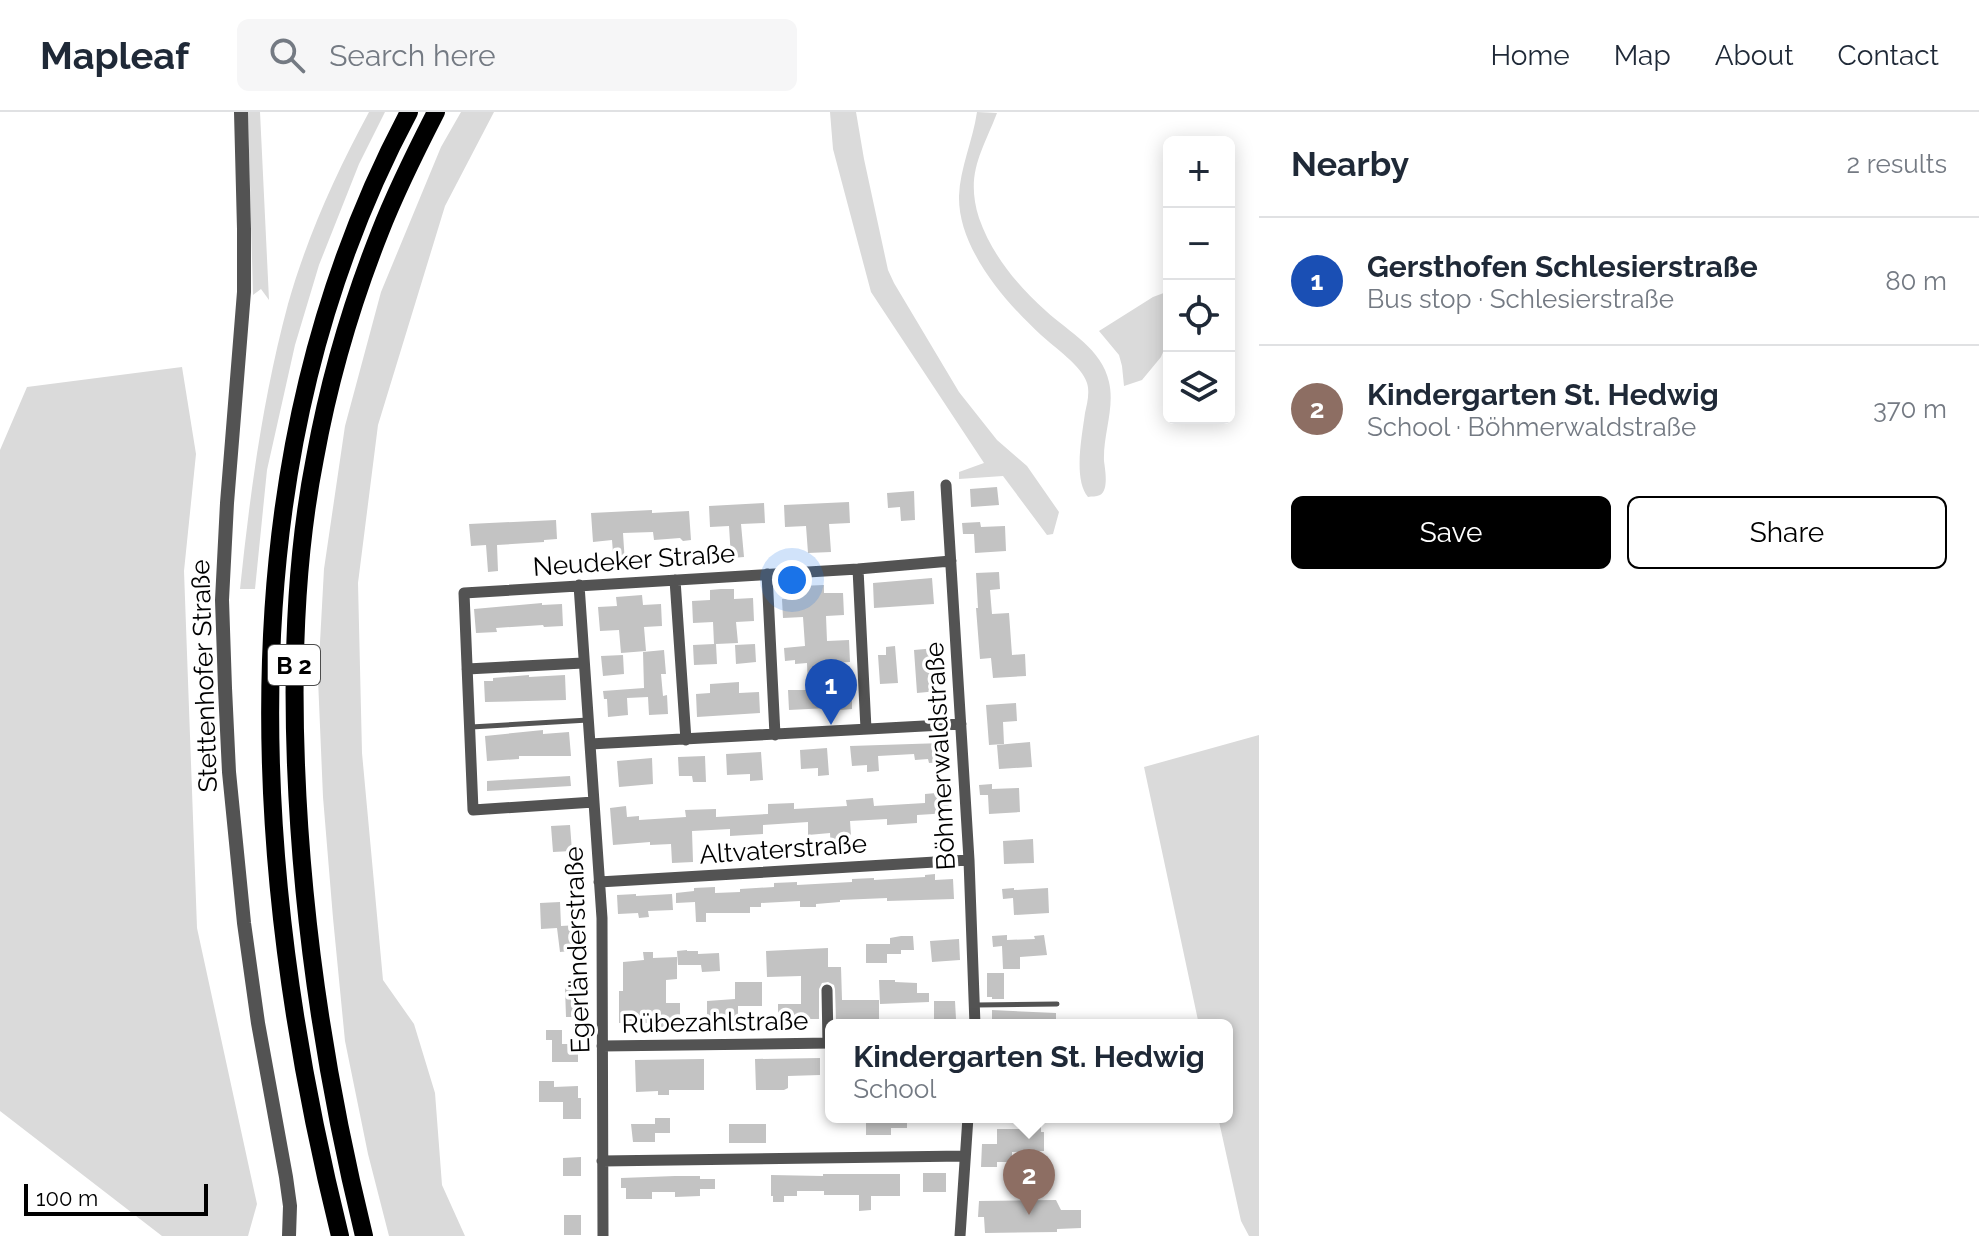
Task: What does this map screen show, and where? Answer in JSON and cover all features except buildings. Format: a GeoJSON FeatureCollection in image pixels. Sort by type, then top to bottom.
{"type":"FeatureCollection","features":[{"type":"Feature","properties":{"kind":"highway","name":"B 2"},"geometry":{"type":"LineString","coordinates":[[340,1236],[301,1052],[280,896],[271,725],[274,595],[289,465],[318,337],[354,233],[409,112]]}},
{"type":"Feature","properties":{"kind":"highway","name":"B 2"},"geometry":{"type":"LineString","coordinates":[[364,1236],[328,1065],[310,949],[296,767],[294,658],[298,595],[314,459],[347,327],[381,230],[436,112]]}},
{"type":"Feature","properties":{"kind":"highway","name":"B 2"},"geometry":{"type":"LineString","coordinates":[[328,1236],[332,1203]]}},
{"type":"Feature","properties":{"kind":"street","name":"Stettenhofer Straße"},"geometry":{"type":"LineString","coordinates":[[241,112],[244,292],[222,600],[226,716],[244,923],[258,1023],[286,1177],[290,1206],[289,1236]]}},
{"type":"Feature","properties":{"kind":"street","name":"Böhmerwaldstraße"},"geometry":{"type":"LineString","coordinates":[[946,485],[969,860],[975,1019]]}},
{"type":"Feature","properties":{"kind":"street","name":"Neudeker Straße"},"geometry":{"type":"LineString","coordinates":[[467,669],[464,593],[951,561]]}},
{"type":"Feature","properties":{"kind":"street"},"geometry":{"type":"LineString","coordinates":[[858,569],[866,729]]}},
{"type":"Feature","properties":{"kind":"street"},"geometry":{"type":"LineString","coordinates":[[767,574],[775,735]]}},
{"type":"Feature","properties":{"kind":"street"},"geometry":{"type":"LineString","coordinates":[[675,580],[686,740]]}},
{"type":"Feature","properties":{"kind":"street","name":"Egerländerstraße"},"geometry":{"type":"LineString","coordinates":[[579,585],[602,918],[603,1236]]}},
{"type":"Feature","properties":{"kind":"street"},"geometry":{"type":"LineString","coordinates":[[583,663],[467,669],[473,810],[594,802]]}},
{"type":"Feature","properties":{"kind":"street"},"geometry":{"type":"LineString","coordinates":[[590,744],[961,724]]}},
{"type":"Feature","properties":{"kind":"street","name":"Altvaterstraße"},"geometry":{"type":"LineString","coordinates":[[599,882],[969,860]]}},
{"type":"Feature","properties":{"kind":"street","name":"Rübezahlstraße"},"geometry":{"type":"LineString","coordinates":[[827,990],[829,1019]]}},
{"type":"Feature","properties":{"kind":"street","name":"Rübezahlstraße"},"geometry":{"type":"LineString","coordinates":[[602,1046],[825,1043]]}},
{"type":"Feature","properties":{"kind":"street"},"geometry":{"type":"LineString","coordinates":[[960,1236],[968,1123]]}},
{"type":"Feature","properties":{"kind":"street"},"geometry":{"type":"LineString","coordinates":[[602,1161],[965,1156]]}},
{"type":"Feature","properties":{"kind":"lane"},"geometry":{"type":"LineString","coordinates":[[470,727],[588,720]]}},
{"type":"Feature","properties":{"kind":"lane"},"geometry":{"type":"LineString","coordinates":[[975,1005],[1057,1004]]}},
{"type":"Feature","properties":{"kind":"shaded area"},"geometry":{"type":"Polygon","coordinates":[[[248,112],[260,112],[269,300],[261,289],[253,295],[248,112]]]}},
{"type":"Feature","properties":{"kind":"shaded area"},"geometry":{"type":"Polygon","coordinates":[[[369,112],[385,112],[359,164],[319,265],[295,345],[267,470],[255,589],[240,589],[258,445],[288,304],[323,206],[369,112]]]}},
{"type":"Feature","properties":{"kind":"shaded area"},"geometry":{"type":"Polygon","coordinates":[[[461,112],[494,112],[445,206],[378,425],[358,583],[362,753],[383,980],[414,1024],[435,1093],[442,1185],[465,1236],[389,1236],[368,1154],[345,1041],[333,918],[323,797],[318,679],[324,569],[345,426],[381,292],[441,147],[461,112]]]}},
{"type":"Feature","properties":{"kind":"shaded area"},"geometry":{"type":"Polygon","coordinates":[[[830,112],[856,112],[888,270],[894,283],[959,392],[997,440],[1027,466],[1059,512],[1053,534],[1047,535],[1003,476],[959,479],[959,472],[984,463],[871,292],[833,149],[830,112]]]}},
{"type":"Feature","properties":{"kind":"shaded area"},"geometry":{"type":"Polygon","coordinates":[[[977,112],[997,113],[975,176],[975,202],[984,232],[1006,269],[1025,291],[1092,351],[1109,382],[1111,402],[1104,451],[1105,484],[1098,496],[1088,497],[1081,480],[1081,445],[1088,395],[1084,377],[1013,307],[986,273],[966,235],[959,196],[977,112]]]}},
{"type":"Feature","properties":{"kind":"shaded area"},"geometry":{"type":"Polygon","coordinates":[[[1163,293],[1163,352],[1142,380],[1124,386],[1119,355],[1099,331],[1163,293]]]}},
{"type":"Feature","properties":{"kind":"shaded area"},"geometry":{"type":"Polygon","coordinates":[[[182,367],[196,454],[184,571],[197,928],[257,1204],[248,1236],[162,1236],[0,1111],[0,450],[27,387],[182,367]]]}},
{"type":"Feature","properties":{"kind":"shaded area"},"geometry":{"type":"Polygon","coordinates":[[[1259,735],[1259,1236],[1249,1236],[1241,1221],[1219,1123],[1233,1123],[1233,1019],[1198,1019],[1144,767],[1259,735]]]}},
{"type":"Feature","properties":{"kind":"place","name":"Gersthofen Schlesierstraße"},"geometry":{"type":"Point","coordinates":[831,725]}},
{"type":"Feature","properties":{"kind":"place","name":"Kindergarten St. Hedwig"},"geometry":{"type":"Point","coordinates":[1029,1215]}}]}
